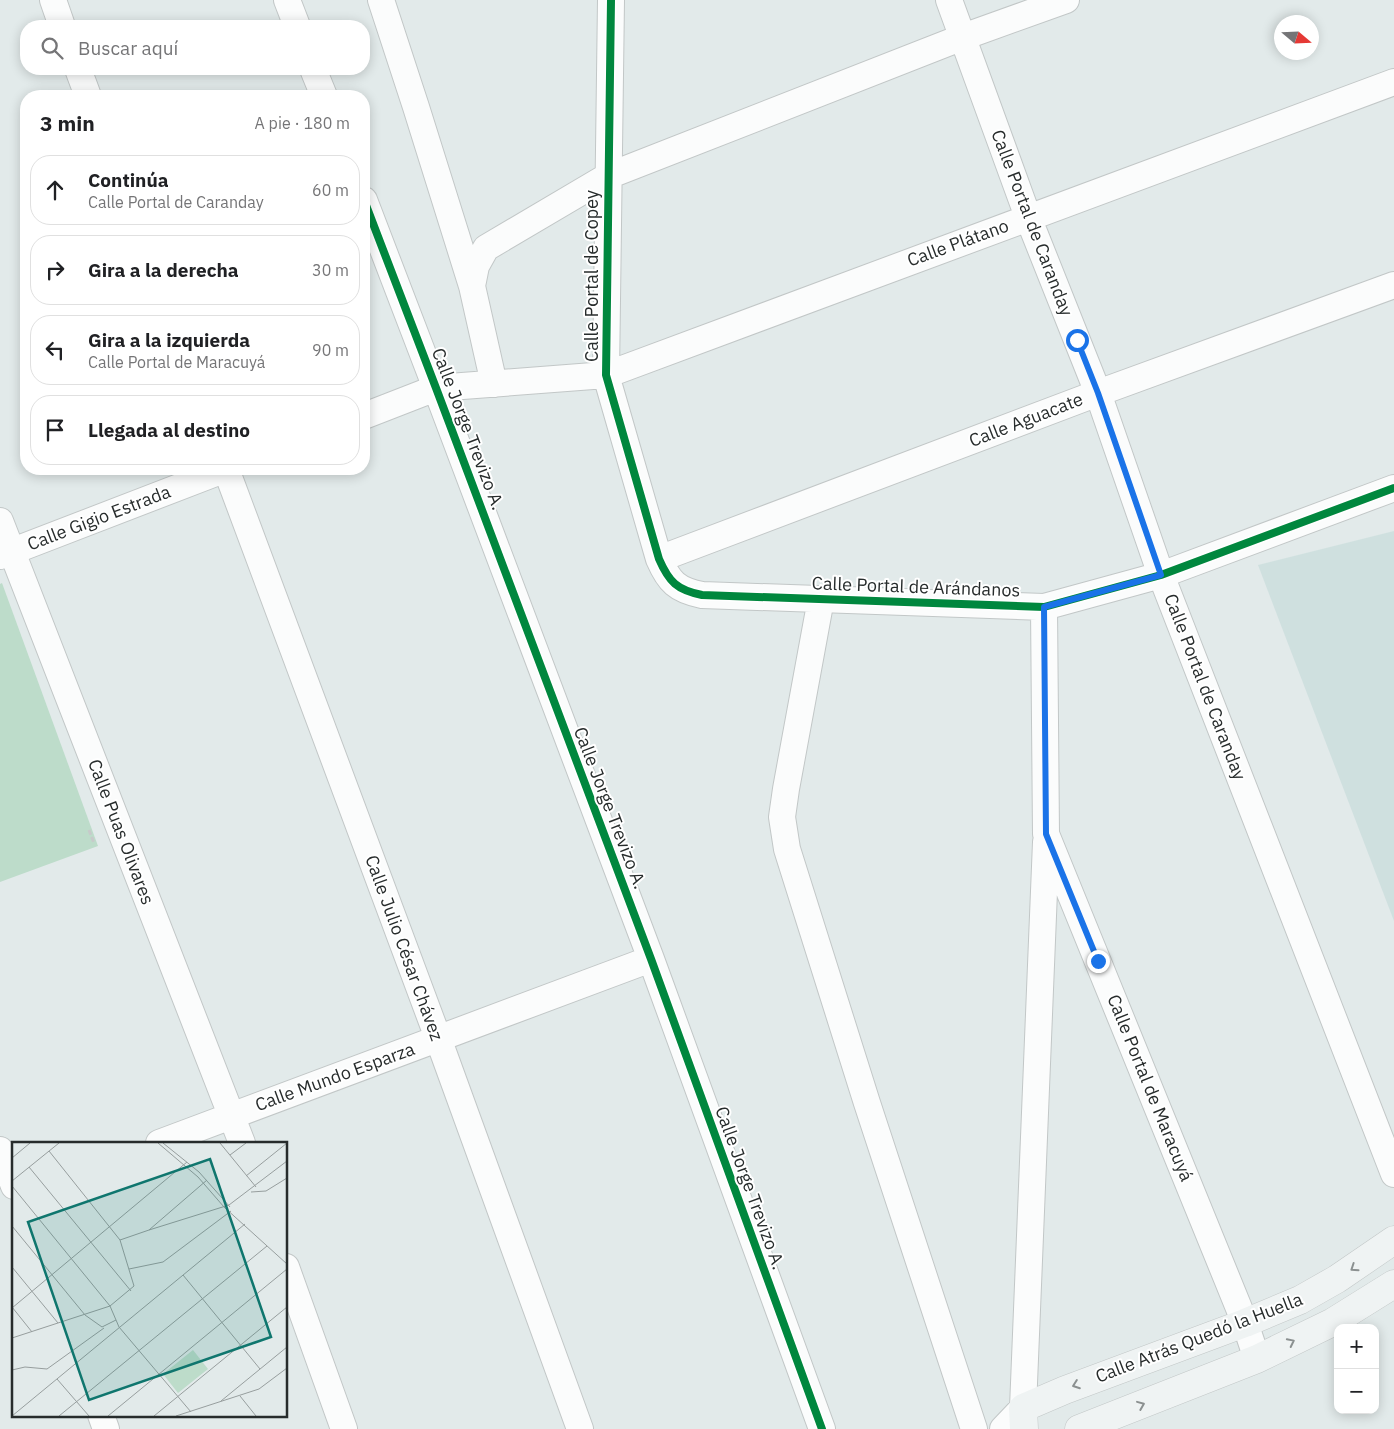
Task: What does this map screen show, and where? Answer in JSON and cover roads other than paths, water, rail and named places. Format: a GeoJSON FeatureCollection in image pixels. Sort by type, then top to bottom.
{"type":"FeatureCollection","features":[{"type":"Feature","properties":{"kind":"street"},"geometry":{"type":"LineString","coordinates":[[52,0],[60,20]]}},
{"type":"Feature","properties":{"kind":"street"},"geometry":{"type":"LineString","coordinates":[[287,0],[295,20]]}},
{"type":"Feature","properties":{"kind":"street"},"geometry":{"type":"LineString","coordinates":[[381,0],[472,286],[494,384]]}},
{"type":"Feature","properties":{"kind":"street","name":"Calle Portal de Copey"},"geometry":{"type":"LineString","coordinates":[[611,0],[606,375],[662,566]]}},
{"type":"Feature","properties":{"kind":"street","name":"Calle Portal de Caranday"},"geometry":{"type":"LineString","coordinates":[[949,0],[1028,217],[1098,393],[1161,575],[1394,1174]]}},
{"type":"Feature","properties":{"kind":"street"},"geometry":{"type":"LineString","coordinates":[[472,286],[476,266],[486,248],[608,176],[963,37],[1066,0]]}},
{"type":"Feature","properties":{"kind":"street"},"geometry":{"type":"LineString","coordinates":[[80,75],[86,90]]}},
{"type":"Feature","properties":{"kind":"street"},"geometry":{"type":"LineString","coordinates":[[315,75],[322,90]]}},
{"type":"Feature","properties":{"kind":"street","name":"Calle Plátano"},"geometry":{"type":"LineString","coordinates":[[436,388],[606,375],[1394,82]]}},
{"type":"Feature","properties":{"kind":"street","name":"Calle Jorge Trevizo A."},"geometry":{"type":"LineString","coordinates":[[370,216],[651,958],[822,1429]]}},
{"type":"Feature","properties":{"kind":"street","name":"Calle Aguacate"},"geometry":{"type":"LineString","coordinates":[[662,566],[1098,393],[1394,284]]}},
{"type":"Feature","properties":{"kind":"street"},"geometry":{"type":"LineString","coordinates":[[370,414],[436,388]]}},
{"type":"Feature","properties":{"kind":"street","name":"Calle Gigio Estrada"},"geometry":{"type":"LineString","coordinates":[[6,553],[210,475]]}},
{"type":"Feature","properties":{"kind":"street","name":"Calle Julio César Chávez"},"geometry":{"type":"LineString","coordinates":[[228,475],[438,1038],[580,1429]]}},
{"type":"Feature","properties":{"kind":"street","name":"Calle Portal de Arándanos"},"geometry":{"type":"LineString","coordinates":[[662,566],[675,584],[688,592],[702,595],[1044,607],[1161,575],[1394,488]]}},
{"type":"Feature","properties":{"kind":"street","name":"Calle Puas Olivares"},"geometry":{"type":"LineString","coordinates":[[0,521],[6,553],[242,1142]]}},
{"type":"Feature","properties":{"kind":"street"},"geometry":{"type":"LineString","coordinates":[[821,599],[782,817],[787,848],[870,1112],[974,1429]]}},
{"type":"Feature","properties":{"kind":"street","name":"Calle Portal de Maracuyá"},"geometry":{"type":"LineString","coordinates":[[1044,607],[1046,834],[1245,1323],[1257,1359]]}},
{"type":"Feature","properties":{"kind":"street"},"geometry":{"type":"LineString","coordinates":[[1003,1429],[1023,1419],[1046,834]]}},
{"type":"Feature","properties":{"kind":"street","name":"Calle Mundo Esparza"},"geometry":{"type":"LineString","coordinates":[[162,1142],[651,958]]}},
{"type":"Feature","properties":{"kind":"street"},"geometry":{"type":"LineString","coordinates":[[0,1150],[12,1181]]}},
{"type":"Feature","properties":{"kind":"street"},"geometry":{"type":"LineString","coordinates":[[0,1202],[12,1198]]}},
{"type":"Feature","properties":{"kind":"street","name":"Calle Atrás Quedó la Huella"},"geometry":{"type":"LineString","coordinates":[[1023,1419],[1065,1390],[1245,1323],[1300,1300],[1337,1279],[1394,1240]]}},
{"type":"Feature","properties":{"kind":"street"},"geometry":{"type":"LineString","coordinates":[[288,1273],[344,1429]]}},
{"type":"Feature","properties":{"kind":"street","name":"Calle Atrás Quedó la Huella"},"geometry":{"type":"LineString","coordinates":[[1079,1429],[1257,1359],[1333,1322],[1394,1284]]}},
{"type":"Feature","properties":{"kind":"street"},"geometry":{"type":"LineString","coordinates":[[101,1416],[106,1429]]}}]}
